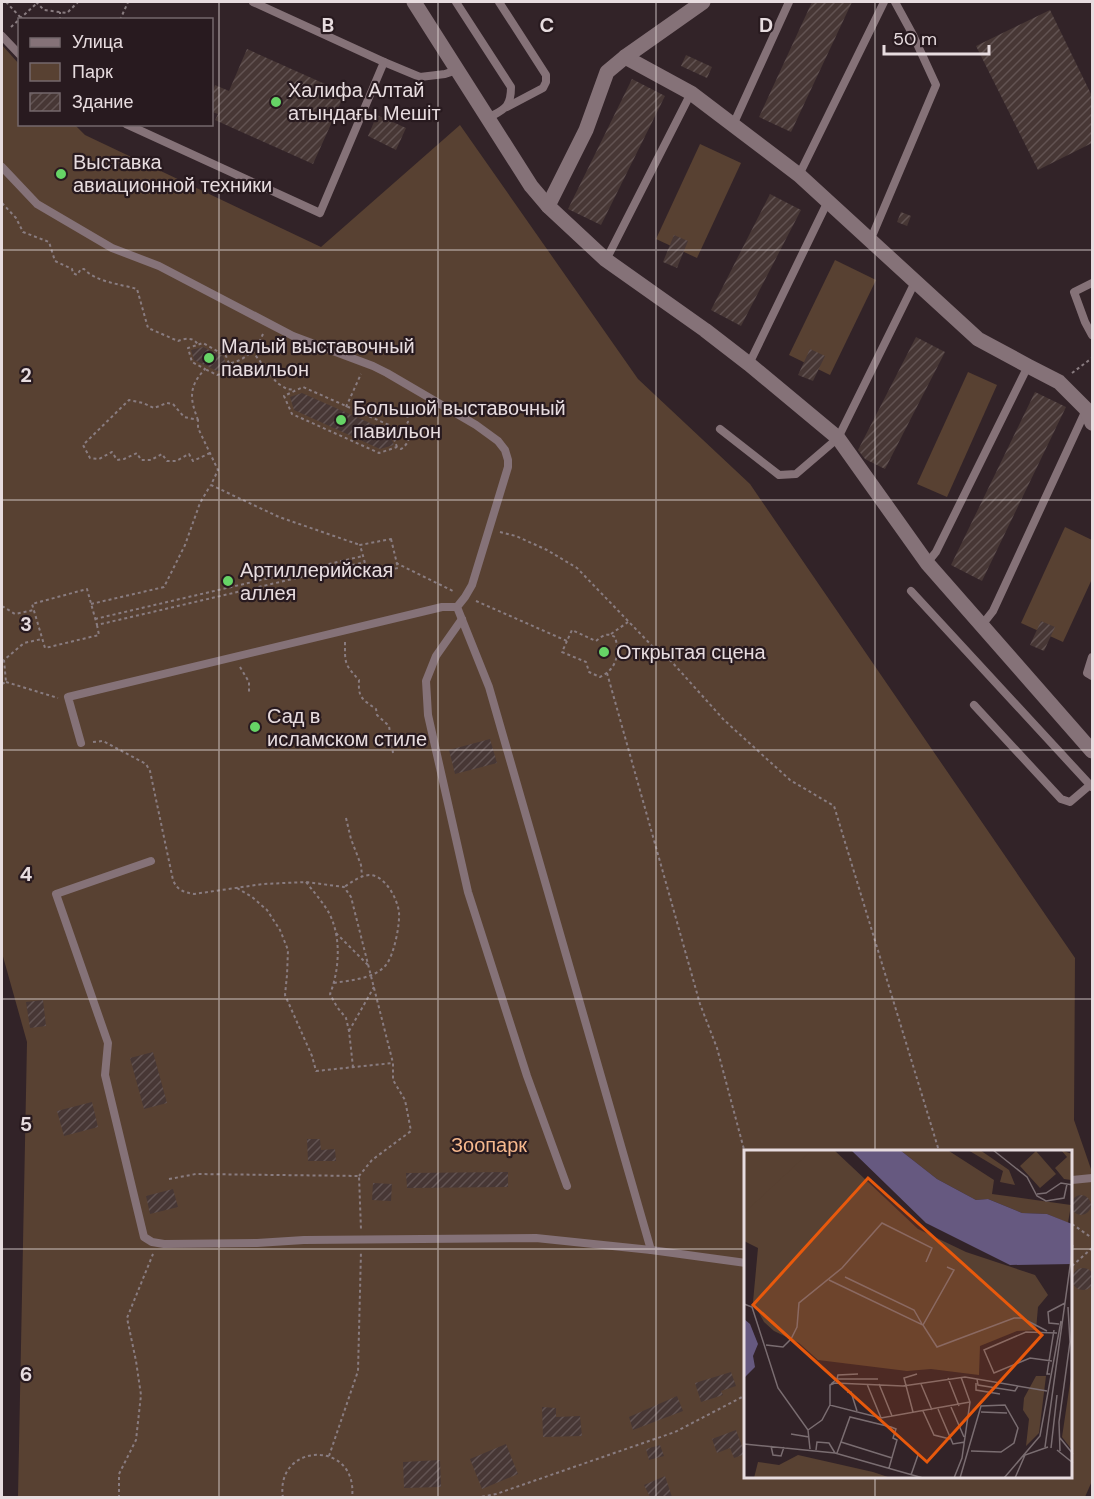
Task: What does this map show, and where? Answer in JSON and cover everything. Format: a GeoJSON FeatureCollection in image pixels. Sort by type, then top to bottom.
{"type":"FeatureCollection","features":[{"type":"Feature","properties":{"kind":"street"},"geometry":{"type":"LineString","coordinates":[[414,2],[531,186],[548,206],[606,260],[749,364],[838,438],[927,563],[1092,751]]}},
{"type":"Feature","properties":{"kind":"street"},"geometry":{"type":"LineString","coordinates":[[548,206],[586,130],[607,72],[703,2]]}},
{"type":"Feature","properties":{"kind":"street"},"geometry":{"type":"LineString","coordinates":[[625,57],[691,93],[799,175],[978,339],[1059,382],[1089,416]]}},
{"type":"Feature","properties":{"kind":"lane"},"geometry":{"type":"LineString","coordinates":[[253,2],[420,77],[457,70]]}},
{"type":"Feature","properties":{"kind":"lane"},"geometry":{"type":"LineString","coordinates":[[456,2],[511,87],[511,95],[506,108]]}},
{"type":"Feature","properties":{"kind":"lane"},"geometry":{"type":"LineString","coordinates":[[488,118],[543,88],[546,82],[546,75],[499,2]]}},
{"type":"Feature","properties":{"kind":"lane"},"geometry":{"type":"LineString","coordinates":[[733,125],[789,2]]}},
{"type":"Feature","properties":{"kind":"lane"},"geometry":{"type":"LineString","coordinates":[[799,175],[884,2]]}},
{"type":"Feature","properties":{"kind":"lane"},"geometry":{"type":"LineString","coordinates":[[870,241],[936,85],[895,2]]}},
{"type":"Feature","properties":{"kind":"lane"},"geometry":{"type":"LineString","coordinates":[[2,36],[18,53]]}},
{"type":"Feature","properties":{"kind":"lane"},"geometry":{"type":"LineString","coordinates":[[130,126],[320,213],[384,62]]}},
{"type":"Feature","properties":{"kind":"lane"},"geometry":{"type":"LineString","coordinates":[[606,260],[691,93]]}},
{"type":"Feature","properties":{"kind":"lane"},"geometry":{"type":"LineString","coordinates":[[2,167],[36,204],[112,248],[159,266],[293,336],[387,373],[476,425],[498,441],[505,450],[508,467],[472,585],[457,607]]}},
{"type":"Feature","properties":{"kind":"lane"},"geometry":{"type":"LineString","coordinates":[[749,364],[828,201]]}},
{"type":"Feature","properties":{"kind":"lane"},"geometry":{"type":"LineString","coordinates":[[720,429],[779,475],[796,474],[838,438],[915,282]]}},
{"type":"Feature","properties":{"kind":"lane"},"geometry":{"type":"LineString","coordinates":[[1092,283],[1074,292],[1092,335]]}},
{"type":"Feature","properties":{"kind":"lane"},"geometry":{"type":"LineString","coordinates":[[927,563],[936,552],[1028,366]]}},
{"type":"Feature","properties":{"kind":"lane"},"geometry":{"type":"LineString","coordinates":[[982,625],[993,611],[1089,416]]}},
{"type":"Feature","properties":{"kind":"lane"},"geometry":{"type":"LineString","coordinates":[[911,591],[1091,786],[1070,802],[1061,799],[974,705]]}},
{"type":"Feature","properties":{"kind":"lane"},"geometry":{"type":"LineString","coordinates":[[81,743],[68,697],[442,607],[457,607]]}},
{"type":"Feature","properties":{"kind":"lane"},"geometry":{"type":"LineString","coordinates":[[457,607],[489,687],[651,1250]]}},
{"type":"Feature","properties":{"kind":"lane"},"geometry":{"type":"LineString","coordinates":[[462,619],[436,657],[426,681],[428,716],[468,892],[527,1076],[567,1186]]}},
{"type":"Feature","properties":{"kind":"lane"},"geometry":{"type":"LineString","coordinates":[[1092,657],[1087,673],[1092,676]]}},
{"type":"Feature","properties":{"kind":"lane"},"geometry":{"type":"LineString","coordinates":[[151,861],[56,894],[108,1043],[105,1075],[144,1237],[159,1244],[304,1240],[536,1239],[651,1250],[744,1263]]}},
{"type":"Feature","properties":{"kind":"lane"},"geometry":{"type":"LineString","coordinates":[[1073,1180],[1092,1178]]}},
{"type":"Feature","properties":{"kind":"path"},"geometry":{"type":"LineString","coordinates":[[6,2],[22,18],[36,2],[44,10],[67,13],[78,2]]}},
{"type":"Feature","properties":{"kind":"path"},"geometry":{"type":"LineString","coordinates":[[121,18],[128,2]]}},
{"type":"Feature","properties":{"kind":"path"},"geometry":{"type":"LineString","coordinates":[[60,12],[60,18]]}},
{"type":"Feature","properties":{"kind":"path"},"geometry":{"type":"LineString","coordinates":[[2,36],[18,22]]}},
{"type":"Feature","properties":{"kind":"path"},"geometry":{"type":"LineString","coordinates":[[2,203],[16,218],[23,232],[49,242],[55,261],[72,269],[77,275],[81,269],[84,269],[101,279],[137,289],[148,328],[178,341],[185,338],[192,340],[198,345]]}},
{"type":"Feature","properties":{"kind":"path"},"geometry":{"type":"LineString","coordinates":[[230,363],[242,359],[252,351],[260,340],[267,323]]}},
{"type":"Feature","properties":{"kind":"path"},"geometry":{"type":"LineString","coordinates":[[203,344],[226,356],[232,371],[217,375],[192,362],[188,348],[198,345],[203,344]]}},
{"type":"Feature","properties":{"kind":"path"},"geometry":{"type":"LineString","coordinates":[[252,351],[277,382],[287,390],[296,390]]}},
{"type":"Feature","properties":{"kind":"path"},"geometry":{"type":"LineString","coordinates":[[1059,382],[1092,358]]}},
{"type":"Feature","properties":{"kind":"path"},"geometry":{"type":"LineString","coordinates":[[346,407],[366,364]]}},
{"type":"Feature","properties":{"kind":"path"},"geometry":{"type":"LineString","coordinates":[[91,603],[164,588],[185,545],[200,503],[218,470],[198,428],[192,400],[191,389],[205,369]]}},
{"type":"Feature","properties":{"kind":"path"},"geometry":{"type":"LineString","coordinates":[[397,447],[389,425],[303,387],[284,396],[292,414],[379,453],[397,447],[401,449],[406,445],[410,436],[406,425],[407,412],[417,391]]}},
{"type":"Feature","properties":{"kind":"path"},"geometry":{"type":"LineString","coordinates":[[198,420],[184,417],[173,404],[167,403],[154,408],[129,400],[84,446],[90,458],[99,459],[112,452],[117,460],[136,453],[141,460],[150,460],[162,454],[167,461],[176,461],[189,454],[193,461],[210,453]]}},
{"type":"Feature","properties":{"kind":"path"},"geometry":{"type":"LineString","coordinates":[[211,485],[279,518],[360,545],[391,539],[398,568],[368,574],[360,545]]}},
{"type":"Feature","properties":{"kind":"path"},"geometry":{"type":"LineString","coordinates":[[489,530],[516,536],[547,550],[577,568],[656,650],[671,661],[724,720],[790,780],[834,807],[939,1150]]}},
{"type":"Feature","properties":{"kind":"path"},"geometry":{"type":"LineString","coordinates":[[95,619],[363,556]]}},
{"type":"Feature","properties":{"kind":"path"},"geometry":{"type":"LineString","coordinates":[[97,625],[365,562]]}},
{"type":"Feature","properties":{"kind":"path"},"geometry":{"type":"LineString","coordinates":[[396,563],[465,597],[567,641]]}},
{"type":"Feature","properties":{"kind":"path"},"geometry":{"type":"LineString","coordinates":[[87,589],[91,603],[99,635],[45,648],[32,604],[87,589]]}},
{"type":"Feature","properties":{"kind":"path"},"geometry":{"type":"LineString","coordinates":[[2,606],[15,614],[34,610]]}},
{"type":"Feature","properties":{"kind":"path"},"geometry":{"type":"LineString","coordinates":[[611,634],[615,637],[618,646],[617,658],[611,670],[600,676],[590,672],[586,662],[562,652],[572,630],[596,641],[603,634],[611,634],[628,622]]}},
{"type":"Feature","properties":{"kind":"path"},"geometry":{"type":"LineString","coordinates":[[345,630],[345,662],[359,680],[358,692],[376,709],[377,716],[389,726],[393,753]]}},
{"type":"Feature","properties":{"kind":"path"},"geometry":{"type":"LineString","coordinates":[[6,682],[4,660],[24,643],[42,639]]}},
{"type":"Feature","properties":{"kind":"path"},"geometry":{"type":"LineString","coordinates":[[234,657],[249,682],[249,694]]}},
{"type":"Feature","properties":{"kind":"path"},"geometry":{"type":"LineString","coordinates":[[607,673],[700,1004],[717,1048],[744,1150]]}},
{"type":"Feature","properties":{"kind":"path"},"geometry":{"type":"LineString","coordinates":[[2,684],[6,682],[69,701]]}},
{"type":"Feature","properties":{"kind":"path"},"geometry":{"type":"LineString","coordinates":[[81,743],[103,741],[146,764],[150,771],[173,880],[176,886],[184,892],[194,894],[263,884],[306,882],[344,887],[358,878],[371,875],[384,881],[395,898],[399,912],[394,949],[387,965],[371,976],[334,983]]}},
{"type":"Feature","properties":{"kind":"path"},"geometry":{"type":"LineString","coordinates":[[346,818],[363,877]]}},
{"type":"Feature","properties":{"kind":"path"},"geometry":{"type":"LineString","coordinates":[[306,882],[328,910],[336,933],[337,959],[330,994],[346,1018],[353,1067]]}},
{"type":"Feature","properties":{"kind":"path"},"geometry":{"type":"LineString","coordinates":[[329,1456],[358,1371],[361,1240],[359,1176],[372,1160],[411,1131],[405,1100],[393,1080],[393,1063],[351,897],[344,887]]}},
{"type":"Feature","properties":{"kind":"path"},"geometry":{"type":"LineString","coordinates":[[237,888],[267,910],[280,930],[288,950],[285,995],[312,1056],[316,1071],[393,1063]]}},
{"type":"Feature","properties":{"kind":"path"},"geometry":{"type":"LineString","coordinates":[[336,933],[368,965]]}},
{"type":"Feature","properties":{"kind":"path"},"geometry":{"type":"LineString","coordinates":[[349,1031],[374,987]]}},
{"type":"Feature","properties":{"kind":"path"},"geometry":{"type":"LineString","coordinates":[[169,1179],[196,1174],[359,1176]]}},
{"type":"Feature","properties":{"kind":"path"},"geometry":{"type":"LineString","coordinates":[[1073,1225],[1092,1238]]}},
{"type":"Feature","properties":{"kind":"path"},"geometry":{"type":"LineString","coordinates":[[119,1497],[119,1474],[136,1440],[141,1395],[128,1318],[159,1244]]}},
{"type":"Feature","properties":{"kind":"path"},"geometry":{"type":"LineString","coordinates":[[1073,1264],[1092,1248]]}},
{"type":"Feature","properties":{"kind":"path"},"geometry":{"type":"LineString","coordinates":[[476,1497],[496,1494],[675,1432],[744,1396]]}},
{"type":"Feature","properties":{"kind":"path"},"geometry":{"type":"LineString","coordinates":[[283,1497],[282,1483],[287,1472],[295,1462],[305,1456],[317,1454],[329,1456],[346,1468],[351,1478],[352,1497]]}},
{"type":"Feature","properties":{"kind":"green space","name":"Зоопарк"},"geometry":{"type":"Polygon","coordinates":[[[2,45],[18,63],[18,126],[76,126],[85,135],[321,247],[460,125],[638,379],[750,484],[1075,958],[1074,1120],[1092,1172],[1092,1481],[1085,1497],[18,1497],[27,1042],[2,953],[2,45]]]}},
{"type":"Feature","properties":{"kind":"green space"},"geometry":{"type":"Polygon","coordinates":[[[700,144],[741,163],[697,258],[656,239],[700,144]]]}},
{"type":"Feature","properties":{"kind":"green space"},"geometry":{"type":"Polygon","coordinates":[[[835,260],[876,280],[830,375],[789,355],[835,260]]]}},
{"type":"Feature","properties":{"kind":"green space"},"geometry":{"type":"Polygon","coordinates":[[[968,372],[997,385],[947,497],[917,484],[968,372]]]}},
{"type":"Feature","properties":{"kind":"green space"},"geometry":{"type":"Polygon","coordinates":[[[1065,527],[1092,540],[1092,579],[1063,642],[1021,623],[1065,527]]]}},
{"type":"Feature","properties":{"kind":"building"},"geometry":{"type":"Polygon","coordinates":[[[812,2],[852,2],[791,132],[759,117],[812,2]]]}},
{"type":"Feature","properties":{"kind":"building"},"geometry":{"type":"Polygon","coordinates":[[[1050,10],[1092,96],[1092,143],[1038,170],[976,46],[1050,10]]]}},
{"type":"Feature","properties":{"kind":"building","name":"Халифа Алтай атындағы Мешіт"},"geometry":{"type":"Polygon","coordinates":[[[247,49],[345,93],[313,164],[215,120],[218,114],[213,112],[215,85],[229,91],[247,49]]]}},
{"type":"Feature","properties":{"kind":"building"},"geometry":{"type":"Polygon","coordinates":[[[686,55],[712,67],[707,78],[681,66],[686,55]]]}},
{"type":"Feature","properties":{"kind":"building"},"geometry":{"type":"Polygon","coordinates":[[[632,79],[665,96],[601,225],[568,209],[632,79]]]}},
{"type":"Feature","properties":{"kind":"building"},"geometry":{"type":"Polygon","coordinates":[[[377,115],[406,128],[396,150],[368,136],[377,115]]]}},
{"type":"Feature","properties":{"kind":"building"},"geometry":{"type":"Polygon","coordinates":[[[770,194],[801,210],[741,326],[711,310],[770,194]]]}},
{"type":"Feature","properties":{"kind":"building"},"geometry":{"type":"Polygon","coordinates":[[[901,212],[911,216],[907,226],[897,222],[901,212]]]}},
{"type":"Feature","properties":{"kind":"building"},"geometry":{"type":"Polygon","coordinates":[[[674,235],[688,241],[677,268],[663,262],[674,235]]]}},
{"type":"Feature","properties":{"kind":"building"},"geometry":{"type":"Polygon","coordinates":[[[916,337],[945,352],[885,469],[865,459],[858,450],[916,337]]]}},
{"type":"Feature","properties":{"kind":"building","name":"Малый выставочный павильон"},"geometry":{"type":"Polygon","coordinates":[[[203,347],[223,356],[228,369],[217,371],[194,360],[191,350],[203,347]]]}},
{"type":"Feature","properties":{"kind":"building"},"geometry":{"type":"Polygon","coordinates":[[[810,349],[825,356],[813,381],[798,375],[810,349]]]}},
{"type":"Feature","properties":{"kind":"building"},"geometry":{"type":"Polygon","coordinates":[[[1035,392],[1066,407],[982,581],[951,565],[1035,392]]]}},
{"type":"Feature","properties":{"kind":"building","name":"Большой выставочный павильон"},"geometry":{"type":"Polygon","coordinates":[[[302,393],[388,431],[394,445],[380,449],[294,410],[290,397],[302,393]]]}},
{"type":"Feature","properties":{"kind":"building"},"geometry":{"type":"Polygon","coordinates":[[[1041,621],[1055,627],[1044,651],[1030,645],[1041,621]]]}},
{"type":"Feature","properties":{"kind":"building"},"geometry":{"type":"Polygon","coordinates":[[[490,739],[497,763],[455,774],[449,750],[490,739]]]}},
{"type":"Feature","properties":{"kind":"building"},"geometry":{"type":"Polygon","coordinates":[[[43,1000],[46,1026],[30,1028],[26,1002],[43,1000]]]}},
{"type":"Feature","properties":{"kind":"building"},"geometry":{"type":"Polygon","coordinates":[[[153,1052],[167,1103],[144,1109],[130,1058],[153,1052]]]}},
{"type":"Feature","properties":{"kind":"building"},"geometry":{"type":"Polygon","coordinates":[[[92,1102],[98,1127],[64,1136],[57,1111],[92,1102]]]}},
{"type":"Feature","properties":{"kind":"building"},"geometry":{"type":"Polygon","coordinates":[[[307,1139],[320,1139],[321,1150],[335,1149],[336,1161],[308,1161],[307,1139]]]}},
{"type":"Feature","properties":{"kind":"building"},"geometry":{"type":"Polygon","coordinates":[[[508,1172],[508,1187],[407,1188],[406,1173],[508,1172]]]}},
{"type":"Feature","properties":{"kind":"building"},"geometry":{"type":"Polygon","coordinates":[[[373,1183],[392,1184],[391,1201],[372,1200],[373,1183]]]}},
{"type":"Feature","properties":{"kind":"building"},"geometry":{"type":"Polygon","coordinates":[[[173,1189],[178,1207],[150,1214],[146,1196],[173,1189]]]}},
{"type":"Feature","properties":{"kind":"building"},"geometry":{"type":"Polygon","coordinates":[[[1077,1195],[1085,1195],[1091,1201],[1091,1209],[1085,1215],[1077,1215],[1073,1211],[1073,1199],[1077,1195]]]}},
{"type":"Feature","properties":{"kind":"building"},"geometry":{"type":"Polygon","coordinates":[[[1079,1269],[1087,1269],[1093,1275],[1093,1283],[1087,1289],[1079,1289],[1073,1283],[1073,1275],[1079,1269]]]}},
{"type":"Feature","properties":{"kind":"building"},"geometry":{"type":"Polygon","coordinates":[[[731,1372],[736,1386],[721,1391],[723,1395],[701,1402],[695,1383],[731,1372]]]}},
{"type":"Feature","properties":{"kind":"building"},"geometry":{"type":"Polygon","coordinates":[[[677,1396],[683,1411],[633,1430],[629,1417],[677,1396]]]}},
{"type":"Feature","properties":{"kind":"building"},"geometry":{"type":"Polygon","coordinates":[[[542,1407],[556,1408],[556,1417],[580,1416],[582,1436],[543,1437],[542,1407]]]}},
{"type":"Feature","properties":{"kind":"building"},"geometry":{"type":"Polygon","coordinates":[[[736,1430],[744,1454],[734,1458],[730,1448],[717,1453],[712,1439],[736,1430]]]}},
{"type":"Feature","properties":{"kind":"building"},"geometry":{"type":"Polygon","coordinates":[[[506,1444],[518,1474],[482,1489],[470,1459],[506,1444]]]}},
{"type":"Feature","properties":{"kind":"building"},"geometry":{"type":"Polygon","coordinates":[[[660,1445],[664,1456],[649,1460],[646,1449],[660,1445]]]}},
{"type":"Feature","properties":{"kind":"building"},"geometry":{"type":"Polygon","coordinates":[[[440,1460],[441,1487],[404,1488],[403,1462],[440,1460]]]}},
{"type":"Feature","properties":{"kind":"building"},"geometry":{"type":"Polygon","coordinates":[[[665,1476],[672,1497],[650,1497],[644,1485],[665,1476]]]}},
{"type":"Feature","properties":{"kind":"place","name":"Халифа Алтай атындағы Мешіт"},"geometry":{"type":"Point","coordinates":[276,102]}},
{"type":"Feature","properties":{"kind":"place","name":"Выставка авиационной техники"},"geometry":{"type":"Point","coordinates":[61,174]}},
{"type":"Feature","properties":{"kind":"place","name":"Малый выставочный павильон"},"geometry":{"type":"Point","coordinates":[209,358]}},
{"type":"Feature","properties":{"kind":"place","name":"Большой выставочный павильон"},"geometry":{"type":"Point","coordinates":[341,420]}},
{"type":"Feature","properties":{"kind":"place","name":"Артиллерийская аллея"},"geometry":{"type":"Point","coordinates":[228,581]}},
{"type":"Feature","properties":{"kind":"place","name":"Открытая сцена"},"geometry":{"type":"Point","coordinates":[604,652]}},
{"type":"Feature","properties":{"kind":"place","name":"Сад в исламском стиле"},"geometry":{"type":"Point","coordinates":[255,727]}}]}
